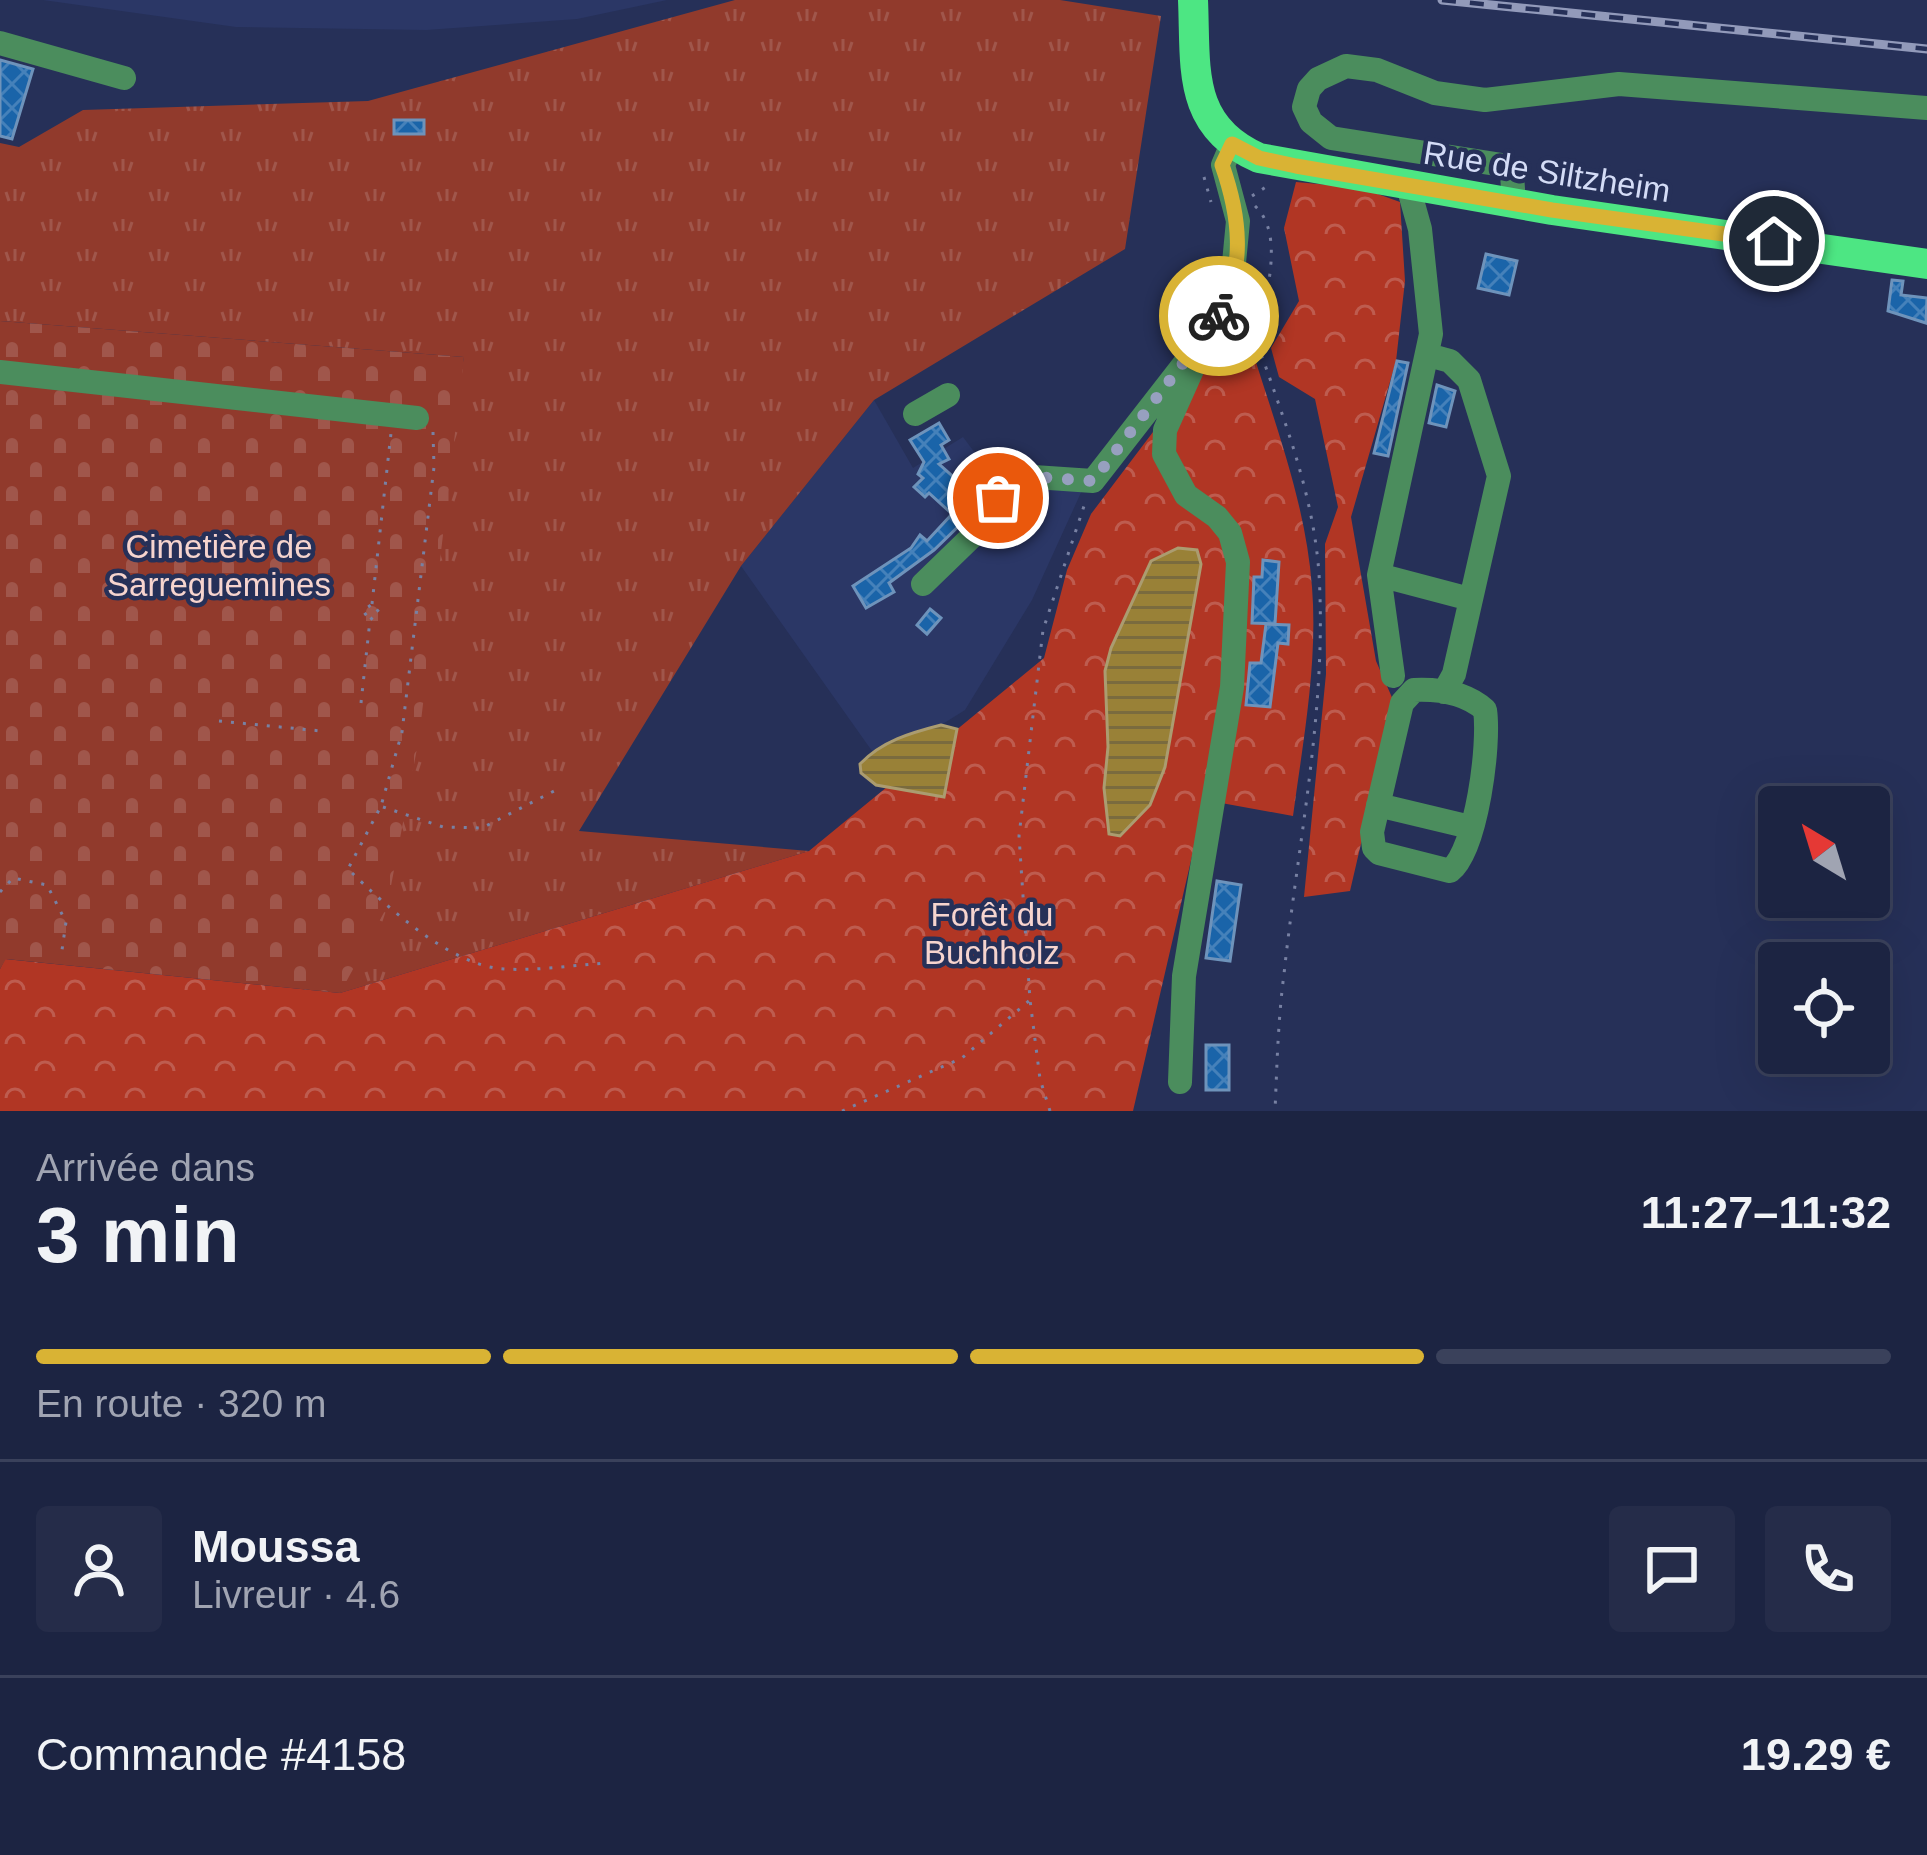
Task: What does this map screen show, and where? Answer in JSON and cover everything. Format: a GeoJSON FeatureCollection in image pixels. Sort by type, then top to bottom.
{"type":"FeatureCollection","features":[{"type":"Feature","properties":{"kind":"main road"},"geometry":{"type":"LineString","coordinates":[[1194,15],[1198,95],[1214,125],[1232,144]]}},
{"type":"Feature","properties":{"kind":"main road","name":"Rue de Siltzheim"},"geometry":{"type":"LineString","coordinates":[[1232,144],[1276,163],[1408,186],[1927,265]]}},
{"type":"Feature","properties":{"kind":"street"},"geometry":{"type":"LineString","coordinates":[[0,43],[124,78]]}},
{"type":"Feature","properties":{"kind":"street"},"geometry":{"type":"LineString","coordinates":[[1514,204],[1512,174],[1502,165],[1331,138],[1311,122],[1304,107],[1309,89],[1318,79],[1346,66],[1377,70],[1435,93],[1485,100],[1619,84],[1927,108]]}},
{"type":"Feature","properties":{"kind":"street"},"geometry":{"type":"LineString","coordinates":[[1180,1082],[1184,976],[1232,687],[1238,562],[1230,533],[1217,517],[1186,495],[1164,454],[1166,430],[1231,294],[1239,241],[1235,202],[1222,165],[1232,144]]}},
{"type":"Feature","properties":{"kind":"street"},"geometry":{"type":"LineString","coordinates":[[1393,676],[1379,575],[1430,344],[1420,229],[1408,186]]}},
{"type":"Feature","properties":{"kind":"street"},"geometry":{"type":"LineString","coordinates":[[923,584],[988,521],[1006,475],[1093,481],[1209,332]]}},
{"type":"Feature","properties":{"kind":"street"},"geometry":{"type":"LineString","coordinates":[[1430,344],[1468,380],[1499,476],[1454,674],[1444,692]]}},
{"type":"Feature","properties":{"kind":"street"},"geometry":{"type":"LineString","coordinates":[[0,372],[405,416]]}},
{"type":"Feature","properties":{"kind":"street"},"geometry":{"type":"LineString","coordinates":[[915,414],[948,395]]}},
{"type":"Feature","properties":{"kind":"street"},"geometry":{"type":"LineString","coordinates":[[1379,575],[1470,598]]}},
{"type":"Feature","properties":{"kind":"street"},"geometry":{"type":"LineString","coordinates":[[1414,690],[1444,692],[1473,700],[1484,710],[1488,754],[1462,859],[1450,871],[1374,848],[1378,805],[1406,696],[1414,690]]}},
{"type":"Feature","properties":{"kind":"street"},"geometry":{"type":"LineString","coordinates":[[1378,805],[1470,827]]}},
{"type":"Feature","properties":{"kind":"path"},"geometry":{"type":"LineString","coordinates":[[1235,202],[1254,206],[1271,230],[1258,342]]}},
{"type":"Feature","properties":{"kind":"path"},"geometry":{"type":"LineString","coordinates":[[1231,294],[1258,342],[1303,478],[1320,609],[1305,824],[1280,1012],[1275,1111]]}},
{"type":"Feature","properties":{"kind":"path"},"geometry":{"type":"LineString","coordinates":[[370,620],[363,611],[372,604],[405,416],[422,417],[432,425],[434,467],[402,732],[381,806],[348,869],[387,907],[448,950],[499,969],[608,963]]}},
{"type":"Feature","properties":{"kind":"path"},"geometry":{"type":"LineString","coordinates":[[1050,1111],[1040,1079],[1030,1000],[1019,836],[1042,630],[1093,481]]}},
{"type":"Feature","properties":{"kind":"path"},"geometry":{"type":"LineString","coordinates":[[361,704],[370,620],[379,612],[372,604]]}},
{"type":"Feature","properties":{"kind":"path"},"geometry":{"type":"LineString","coordinates":[[219,721],[321,731]]}},
{"type":"Feature","properties":{"kind":"path"},"geometry":{"type":"LineString","coordinates":[[381,806],[443,827],[482,828],[556,790]]}},
{"type":"Feature","properties":{"kind":"path"},"geometry":{"type":"LineString","coordinates":[[0,892],[13,878],[47,885],[67,922],[61,957]]}},
{"type":"Feature","properties":{"kind":"path"},"geometry":{"type":"LineString","coordinates":[[842,1111],[962,1058],[1030,1000]]}},
{"type":"Feature","properties":{"kind":"shaded area"},"geometry":{"type":"Polygon","coordinates":[[[43,0],[667,0],[577,19],[426,30],[236,27],[43,0]]]}},
{"type":"Feature","properties":{"kind":"shaded area"},"geometry":{"type":"Polygon","coordinates":[[[874,400],[913,468],[963,437],[996,481],[1089,475],[1032,600],[965,710],[941,725],[903,735],[872,751],[741,566],[874,400]]]}},
{"type":"Feature","properties":{"kind":"shaded area"},"geometry":{"type":"Polygon","coordinates":[[[1178,548],[1197,550],[1201,564],[1165,767],[1150,805],[1120,836],[1109,834],[1104,788],[1108,747],[1105,671],[1151,561],[1178,548]]]}},
{"type":"Feature","properties":{"kind":"shaded area"},"geometry":{"type":"Polygon","coordinates":[[[941,725],[957,729],[944,797],[876,785],[861,773],[860,764],[878,749],[941,725]]]}},
{"type":"Feature","properties":{"kind":"green space"},"geometry":{"type":"Polygon","coordinates":[[[735,0],[1060,0],[1161,16],[1125,249],[874,400],[741,566],[579,831],[809,851],[340,993],[464,357],[0,321],[0,143],[19,147],[83,110],[368,101],[735,0]]]}},
{"type":"Feature","properties":{"kind":"green space"},"geometry":{"type":"Polygon","coordinates":[[[1296,182],[1361,188],[1400,202],[1405,281],[1396,361],[1351,517],[1376,661],[1394,702],[1350,891],[1304,897],[1326,674],[1325,544],[1338,507],[1315,399],[1279,377],[1271,348],[1299,301],[1284,228],[1296,182]]]}},
{"type":"Feature","properties":{"kind":"green space","name":"Cimetière de Sarreguemines"},"geometry":{"type":"Polygon","coordinates":[[[0,321],[464,357],[419,738],[387,907],[340,993],[6,959],[0,969],[0,321]]]}},
{"type":"Feature","properties":{"kind":"green space","name":"Forêt du Buchholz"},"geometry":{"type":"Polygon","coordinates":[[[1215,350],[1254,356],[1290,470],[1312,587],[1308,702],[1293,816],[1205,800],[1133,1111],[0,1111],[0,969],[5,959],[340,993],[809,851],[1044,658],[1067,570],[1091,514],[1215,350]]]}},
{"type":"Feature","properties":{"kind":"building"},"geometry":{"type":"Polygon","coordinates":[[[0,60],[33,69],[12,139],[0,136],[0,60]]]}},
{"type":"Feature","properties":{"kind":"building"},"geometry":{"type":"Polygon","coordinates":[[[394,120],[424,120],[424,134],[394,134],[394,120]]]}},
{"type":"Feature","properties":{"kind":"building"},"geometry":{"type":"Polygon","coordinates":[[[1486,254],[1517,261],[1509,295],[1478,288],[1486,254]]]}},
{"type":"Feature","properties":{"kind":"building"},"geometry":{"type":"Polygon","coordinates":[[[1892,280],[1903,281],[1901,295],[1927,298],[1926,323],[1888,311],[1892,280]]]}},
{"type":"Feature","properties":{"kind":"building"},"geometry":{"type":"Polygon","coordinates":[[[1397,361],[1408,363],[1388,456],[1374,453],[1397,361]]]}},
{"type":"Feature","properties":{"kind":"building"},"geometry":{"type":"Polygon","coordinates":[[[1437,385],[1455,391],[1446,427],[1429,423],[1437,385]]]}},
{"type":"Feature","properties":{"kind":"building"},"geometry":{"type":"Polygon","coordinates":[[[939,423],[949,440],[941,445],[949,459],[939,464],[968,490],[963,496],[968,500],[961,507],[970,515],[934,550],[889,583],[894,592],[866,608],[853,586],[911,548],[920,535],[927,541],[952,514],[929,493],[925,497],[914,487],[923,478],[918,474],[924,462],[910,440],[939,423]]]}},
{"type":"Feature","properties":{"kind":"building"},"geometry":{"type":"Polygon","coordinates":[[[1263,560],[1279,562],[1275,624],[1252,623],[1254,577],[1262,577],[1263,560]]]}},
{"type":"Feature","properties":{"kind":"building"},"geometry":{"type":"Polygon","coordinates":[[[930,609],[941,618],[927,634],[917,625],[930,609]]]}},
{"type":"Feature","properties":{"kind":"building"},"geometry":{"type":"Polygon","coordinates":[[[1266,624],[1289,625],[1288,644],[1278,643],[1270,707],[1246,705],[1250,663],[1261,663],[1266,624]]]}},
{"type":"Feature","properties":{"kind":"building"},"geometry":{"type":"Polygon","coordinates":[[[1217,881],[1241,885],[1230,961],[1206,958],[1217,881]]]}},
{"type":"Feature","properties":{"kind":"building"},"geometry":{"type":"Polygon","coordinates":[[[1206,1045],[1229,1045],[1229,1090],[1206,1090],[1206,1045]]]}},
{"type":"Feature","properties":{"kind":"railway"},"geometry":{"type":"LineString","coordinates":[[1442,0],[1927,49]]}},
{"type":"Feature","properties":{"kind":"way so far"},"geometry":{"type":"LineString","coordinates":[[998,498],[1006,475],[1093,481],[1219,316]]}},
{"type":"Feature","properties":{"kind":"route"},"geometry":{"type":"LineString","coordinates":[[1219,316],[1231,294],[1239,241],[1235,202],[1222,165],[1232,144],[1259,158],[1296,166],[1552,210],[1774,241]]}}]}
